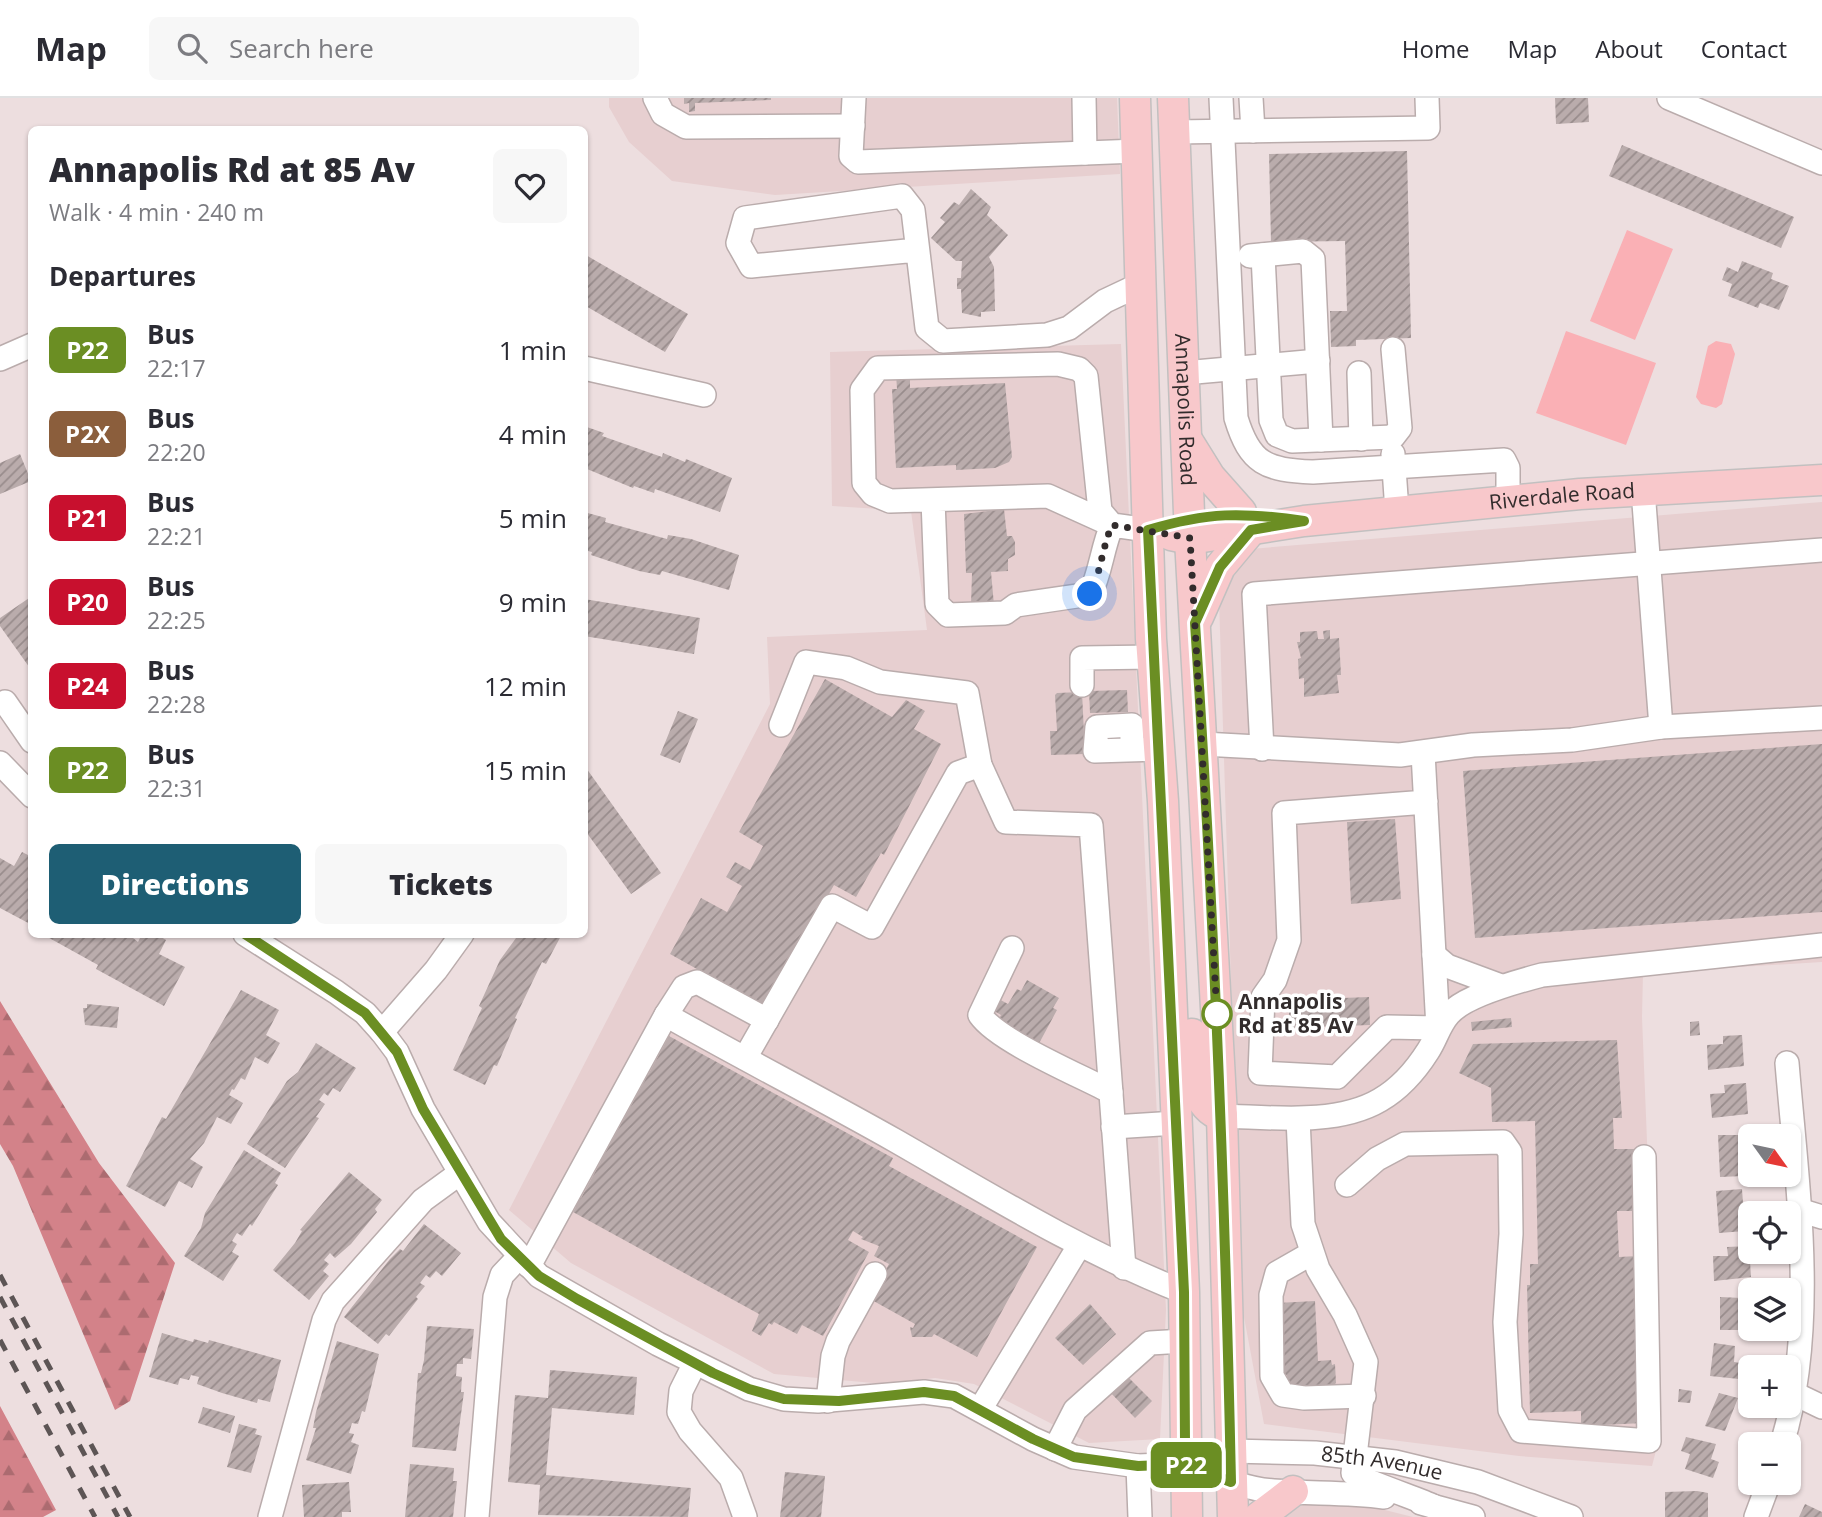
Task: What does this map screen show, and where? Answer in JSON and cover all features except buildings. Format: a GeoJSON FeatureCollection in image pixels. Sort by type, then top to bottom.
{"type":"FeatureCollection","features":[{"type":"Feature","properties":{"kind":"main road","name":"Annapolis Road"},"geometry":{"type":"LineString","coordinates":[[1135,98],[1153,657],[1146,749],[1165,848],[1184,1292],[1187,1517]]}},
{"type":"Feature","properties":{"kind":"main road","name":"Annapolis Road"},"geometry":{"type":"LineString","coordinates":[[1173,98],[1190,528],[1222,1116],[1233,1517]]}},
{"type":"Feature","properties":{"kind":"main road"},"geometry":{"type":"LineString","coordinates":[[1186,437],[1210,477],[1246,521],[1220,567],[1195,623]]}},
{"type":"Feature","properties":{"kind":"main road","name":"Riverdale Road"},"geometry":{"type":"LineString","coordinates":[[1148,530],[1246,521],[1304,521],[1643,490],[1822,480]]}},
{"type":"Feature","properties":{"kind":"main road"},"geometry":{"type":"LineString","coordinates":[[1165,848],[1181,899],[1195,1079],[1200,1099],[1208,1111],[1222,1116]]}},
{"type":"Feature","properties":{"kind":"main road"},"geometry":{"type":"LineString","coordinates":[[1185,1464],[1214,1492],[1215,1517]]}},
{"type":"Feature","properties":{"kind":"main road"},"geometry":{"type":"LineString","coordinates":[[1259,1517],[1293,1491]]}},
{"type":"Feature","properties":{"kind":"street"},"geometry":{"type":"LineString","coordinates":[[654,98],[663,114],[686,127],[853,126]]}},
{"type":"Feature","properties":{"kind":"street"},"geometry":{"type":"LineString","coordinates":[[853,98],[852,156],[858,162],[1137,151]]}},
{"type":"Feature","properties":{"kind":"street"},"geometry":{"type":"LineString","coordinates":[[1084,98],[1085,153]]}},
{"type":"Feature","properties":{"kind":"street"},"geometry":{"type":"LineString","coordinates":[[1221,98],[1236,418],[1244,444],[1261,461],[1281,471],[1504,460],[1508,468],[1508,501]]}},
{"type":"Feature","properties":{"kind":"street"},"geometry":{"type":"LineString","coordinates":[[1251,98],[1253,131]]}},
{"type":"Feature","properties":{"kind":"street"},"geometry":{"type":"LineString","coordinates":[[1175,132],[1428,128],[1427,98]]}},
{"type":"Feature","properties":{"kind":"street"},"geometry":{"type":"LineString","coordinates":[[1669,98],[1822,163]]}},
{"type":"Feature","properties":{"kind":"street"},"geometry":{"type":"LineString","coordinates":[[917,250],[751,266],[738,243],[745,218],[902,196],[913,210],[927,328],[943,341],[1046,335],[1069,328],[1105,301],[1141,284]]}},
{"type":"Feature","properties":{"kind":"street"},"geometry":{"type":"LineString","coordinates":[[1230,257],[1303,251],[1313,259],[1321,440]]}},
{"type":"Feature","properties":{"kind":"street"},"geometry":{"type":"LineString","coordinates":[[1263,255],[1271,420],[1277,435],[1292,442],[1393,437]]}},
{"type":"Feature","properties":{"kind":"street"},"geometry":{"type":"LineString","coordinates":[[0,359],[28,347]]}},
{"type":"Feature","properties":{"kind":"street"},"geometry":{"type":"LineString","coordinates":[[1393,349],[1399,428],[1393,437],[1392,467],[1397,511]]}},
{"type":"Feature","properties":{"kind":"street"},"geometry":{"type":"LineString","coordinates":[[1184,373],[1318,361]]}},
{"type":"Feature","properties":{"kind":"street"},"geometry":{"type":"LineString","coordinates":[[1112,525],[1100,511],[1086,376],[1079,369],[1058,364],[878,368],[862,390],[864,484],[873,494],[890,501],[1048,496],[1112,525],[1148,530]]}},
{"type":"Feature","properties":{"kind":"street"},"geometry":{"type":"LineString","coordinates":[[588,369],[704,395]]}},
{"type":"Feature","properties":{"kind":"street"},"geometry":{"type":"LineString","coordinates":[[1359,373],[1361,439]]}},
{"type":"Feature","properties":{"kind":"street"},"geometry":{"type":"LineString","coordinates":[[1643,490],[1661,727]]}},
{"type":"Feature","properties":{"kind":"street"},"geometry":{"type":"LineString","coordinates":[[933,500],[937,604],[948,615],[1005,613],[1016,604],[1090,594],[1098,579],[1102,548],[1112,525]]}},
{"type":"Feature","properties":{"kind":"street"},"geometry":{"type":"LineString","coordinates":[[1262,750],[1254,594],[1822,550]]}},
{"type":"Feature","properties":{"kind":"street"},"geometry":{"type":"LineString","coordinates":[[1082,685],[1082,659],[1153,657]]}},
{"type":"Feature","properties":{"kind":"street"},"geometry":{"type":"LineString","coordinates":[[781,725],[806,662],[846,668],[880,682],[967,693],[980,765],[1006,822],[1091,825],[1124,1268]]}},
{"type":"Feature","properties":{"kind":"street"},"geometry":{"type":"LineString","coordinates":[[5,702],[28,735]]}},
{"type":"Feature","properties":{"kind":"street"},"geometry":{"type":"LineString","coordinates":[[1203,744],[1262,750],[1423,753],[1473,745],[1572,740],[1661,727],[1822,718]]}},
{"type":"Feature","properties":{"kind":"street"},"geometry":{"type":"LineString","coordinates":[[1423,753],[1438,1028]]}},
{"type":"Feature","properties":{"kind":"street"},"geometry":{"type":"LineString","coordinates":[[0,763],[28,792]]}},
{"type":"Feature","properties":{"kind":"street"},"geometry":{"type":"LineString","coordinates":[[745,1058],[832,906],[872,927],[958,773],[980,765]]}},
{"type":"Feature","properties":{"kind":"street"},"geometry":{"type":"LineString","coordinates":[[1426,802],[1284,813],[1289,940],[1275,980],[1263,997],[1260,1073],[1337,1077],[1387,1027],[1438,1028]]}},
{"type":"Feature","properties":{"kind":"street","name":"85th Avenue"},"geometry":{"type":"LineString","coordinates":[[251,938],[336,992],[365,1013],[382,1032],[397,1052],[423,1109],[489,1222],[524,1261],[560,1290],[749,1389],[784,1399],[828,1401],[937,1393],[954,1396],[981,1408],[1074,1457],[1138,1466],[1185,1464],[1231,1451],[1354,1458],[1452,1474],[1518,1495],[1571,1517]]}},
{"type":"Feature","properties":{"kind":"street"},"geometry":{"type":"LineString","coordinates":[[382,1032],[436,970],[459,938]]}},
{"type":"Feature","properties":{"kind":"street"},"geometry":{"type":"LineString","coordinates":[[1222,1116],[1298,1119],[1347,1112],[1380,1100],[1407,1078],[1429,1050],[1438,1028],[1450,1012],[1501,986],[1542,975],[1822,945]]}},
{"type":"Feature","properties":{"kind":"street"},"geometry":{"type":"LineString","coordinates":[[1012,948],[979,1015],[985,1023],[1004,1036],[1111,1092]]}},
{"type":"Feature","properties":{"kind":"street"},"geometry":{"type":"LineString","coordinates":[[1434,955],[1447,966],[1501,986]]}},
{"type":"Feature","properties":{"kind":"street"},"geometry":{"type":"LineString","coordinates":[[477,1517],[495,1297],[502,1275],[524,1261],[684,987],[697,982],[767,1020]]}},
{"type":"Feature","properties":{"kind":"street"},"geometry":{"type":"LineString","coordinates":[[666,1015],[1079,1246],[1184,1292]]}},
{"type":"Feature","properties":{"kind":"street"},"geometry":{"type":"LineString","coordinates":[[1787,1063],[1798,1201]]}},
{"type":"Feature","properties":{"kind":"street"},"geometry":{"type":"LineString","coordinates":[[1298,1119],[1303,1224],[1312,1253],[1366,1362],[1353,1472],[1358,1479],[1396,1489],[1432,1511]]}},
{"type":"Feature","properties":{"kind":"street"},"geometry":{"type":"LineString","coordinates":[[1113,1127],[1176,1123]]}},
{"type":"Feature","properties":{"kind":"street"},"geometry":{"type":"LineString","coordinates":[[1347,1185],[1377,1159],[1405,1144],[1503,1142],[1510,1152],[1511,1234],[1505,1322],[1510,1410],[1521,1431],[1649,1441],[1644,1157]]}},
{"type":"Feature","properties":{"kind":"street"},"geometry":{"type":"LineString","coordinates":[[270,1517],[324,1320],[333,1301],[423,1200],[460,1173]]}},
{"type":"Feature","properties":{"kind":"street"},"geometry":{"type":"LineString","coordinates":[[1801,1211],[1822,1217]]}},
{"type":"Feature","properties":{"kind":"street"},"geometry":{"type":"LineString","coordinates":[[981,1408],[1079,1246]]}},
{"type":"Feature","properties":{"kind":"street"},"geometry":{"type":"LineString","coordinates":[[1312,1253],[1277,1273],[1271,1295],[1272,1376],[1283,1395],[1304,1398],[1364,1396]]}},
{"type":"Feature","properties":{"kind":"street"},"geometry":{"type":"LineString","coordinates":[[1798,1355],[1799,1264]]}},
{"type":"Feature","properties":{"kind":"street"},"geometry":{"type":"LineString","coordinates":[[828,1401],[833,1356],[838,1341],[875,1274]]}},
{"type":"Feature","properties":{"kind":"street"},"geometry":{"type":"LineString","coordinates":[[1055,1449],[1076,1410],[1150,1343],[1184,1341]]}},
{"type":"Feature","properties":{"kind":"street"},"geometry":{"type":"LineString","coordinates":[[695,1363],[681,1391],[680,1412],[690,1431],[731,1478],[745,1517]]}},
{"type":"Feature","properties":{"kind":"street"},"geometry":{"type":"LineString","coordinates":[[1801,1397],[1822,1407]]}},
{"type":"Feature","properties":{"kind":"street","name":"85th Avenue"},"geometry":{"type":"LineString","coordinates":[[1185,1464],[1231,1482],[1272,1491],[1363,1494],[1432,1511],[1473,1517]]}},
{"type":"Feature","properties":{"kind":"street"},"geometry":{"type":"LineString","coordinates":[[1138,1466],[1140,1517]]}},
{"type":"Feature","properties":{"kind":"street"},"geometry":{"type":"LineString","coordinates":[[1756,1517],[1764,1495]]}},
{"type":"Feature","properties":{"kind":"shaded area"},"geometry":{"type":"Polygon","coordinates":[[[609,98],[1117,98],[1120,174],[775,195],[672,181],[629,142],[609,107],[609,98]]]}},
{"type":"Feature","properties":{"kind":"shaded area"},"geometry":{"type":"Polygon","coordinates":[[[1627,230],[1673,249],[1635,340],[1590,321],[1627,230]]]}},
{"type":"Feature","properties":{"kind":"shaded area"},"geometry":{"type":"Polygon","coordinates":[[[1566,331],[1656,363],[1626,445],[1536,413],[1566,331]]]}},
{"type":"Feature","properties":{"kind":"shaded area"},"geometry":{"type":"Polygon","coordinates":[[[1716,341],[1731,344],[1735,354],[1722,404],[1716,408],[1701,404],[1696,397],[1708,346],[1716,341]]]}},
{"type":"Feature","properties":{"kind":"shaded area"},"geometry":{"type":"Polygon","coordinates":[[[1121,344],[1166,1310],[1160,1439],[1089,1443],[974,1384],[935,1378],[884,1384],[774,1374],[571,1263],[509,1210],[770,704],[767,637],[927,630],[911,511],[832,506],[830,352],[1121,344]]]}},
{"type":"Feature","properties":{"kind":"shaded area"},"geometry":{"type":"Polygon","coordinates":[[[1822,502],[1822,962],[1643,973],[1642,1017],[1659,1439],[1652,1466],[1519,1456],[1264,1424],[1241,1301],[1219,599],[1250,549],[1822,502]]]}},
{"type":"Feature","properties":{"kind":"shaded area"},"geometry":{"type":"Polygon","coordinates":[[[1283,1501],[1361,1504],[1413,1517],[1269,1517],[1283,1501]]]}},
{"type":"Feature","properties":{"kind":"green space"},"geometry":{"type":"Polygon","coordinates":[[[0,1001],[99,1163],[175,1263],[130,1401],[115,1410],[13,1166],[0,1144],[0,1001]]]}},
{"type":"Feature","properties":{"kind":"green space"},"geometry":{"type":"Polygon","coordinates":[[[0,1406],[56,1510],[43,1517],[0,1517],[0,1406]]]}},
{"type":"Feature","properties":{"kind":"railway"},"geometry":{"type":"LineString","coordinates":[[0,1275],[130,1517]]}},
{"type":"Feature","properties":{"kind":"railway"},"geometry":{"type":"LineString","coordinates":[[0,1297],[118,1517]]}},
{"type":"Feature","properties":{"kind":"railway"},"geometry":{"type":"LineString","coordinates":[[0,1340],[95,1517]]}},
{"type":"Feature","properties":{"kind":"bus line","name":"P22"},"geometry":{"type":"LineString","coordinates":[[252,938],[336,992],[365,1013],[382,1032],[397,1052],[423,1109],[489,1222],[501,1239],[539,1276],[560,1290],[713,1373],[749,1389],[784,1399],[818,1401],[924,1392],[954,1396],[981,1408],[1033,1439],[1074,1457],[1138,1466],[1185,1464],[1231,1482],[1230,1333],[1222,1116],[1195,623],[1220,567],[1251,530],[1304,521],[1241,512],[1189,517],[1148,530],[1151,639],[1163,801],[1184,1292],[1185,1444]]}},
{"type":"Feature","properties":{"kind":"place","name":"Annapolis Rd at 85 Av"},"geometry":{"type":"Point","coordinates":[1217,1014]}},
{"type":"Feature","properties":{"kind":"route"},"geometry":{"type":"LineString","coordinates":[[1090,594],[1098,579],[1102,548],[1112,525],[1190,538],[1217,1014]]}}]}
